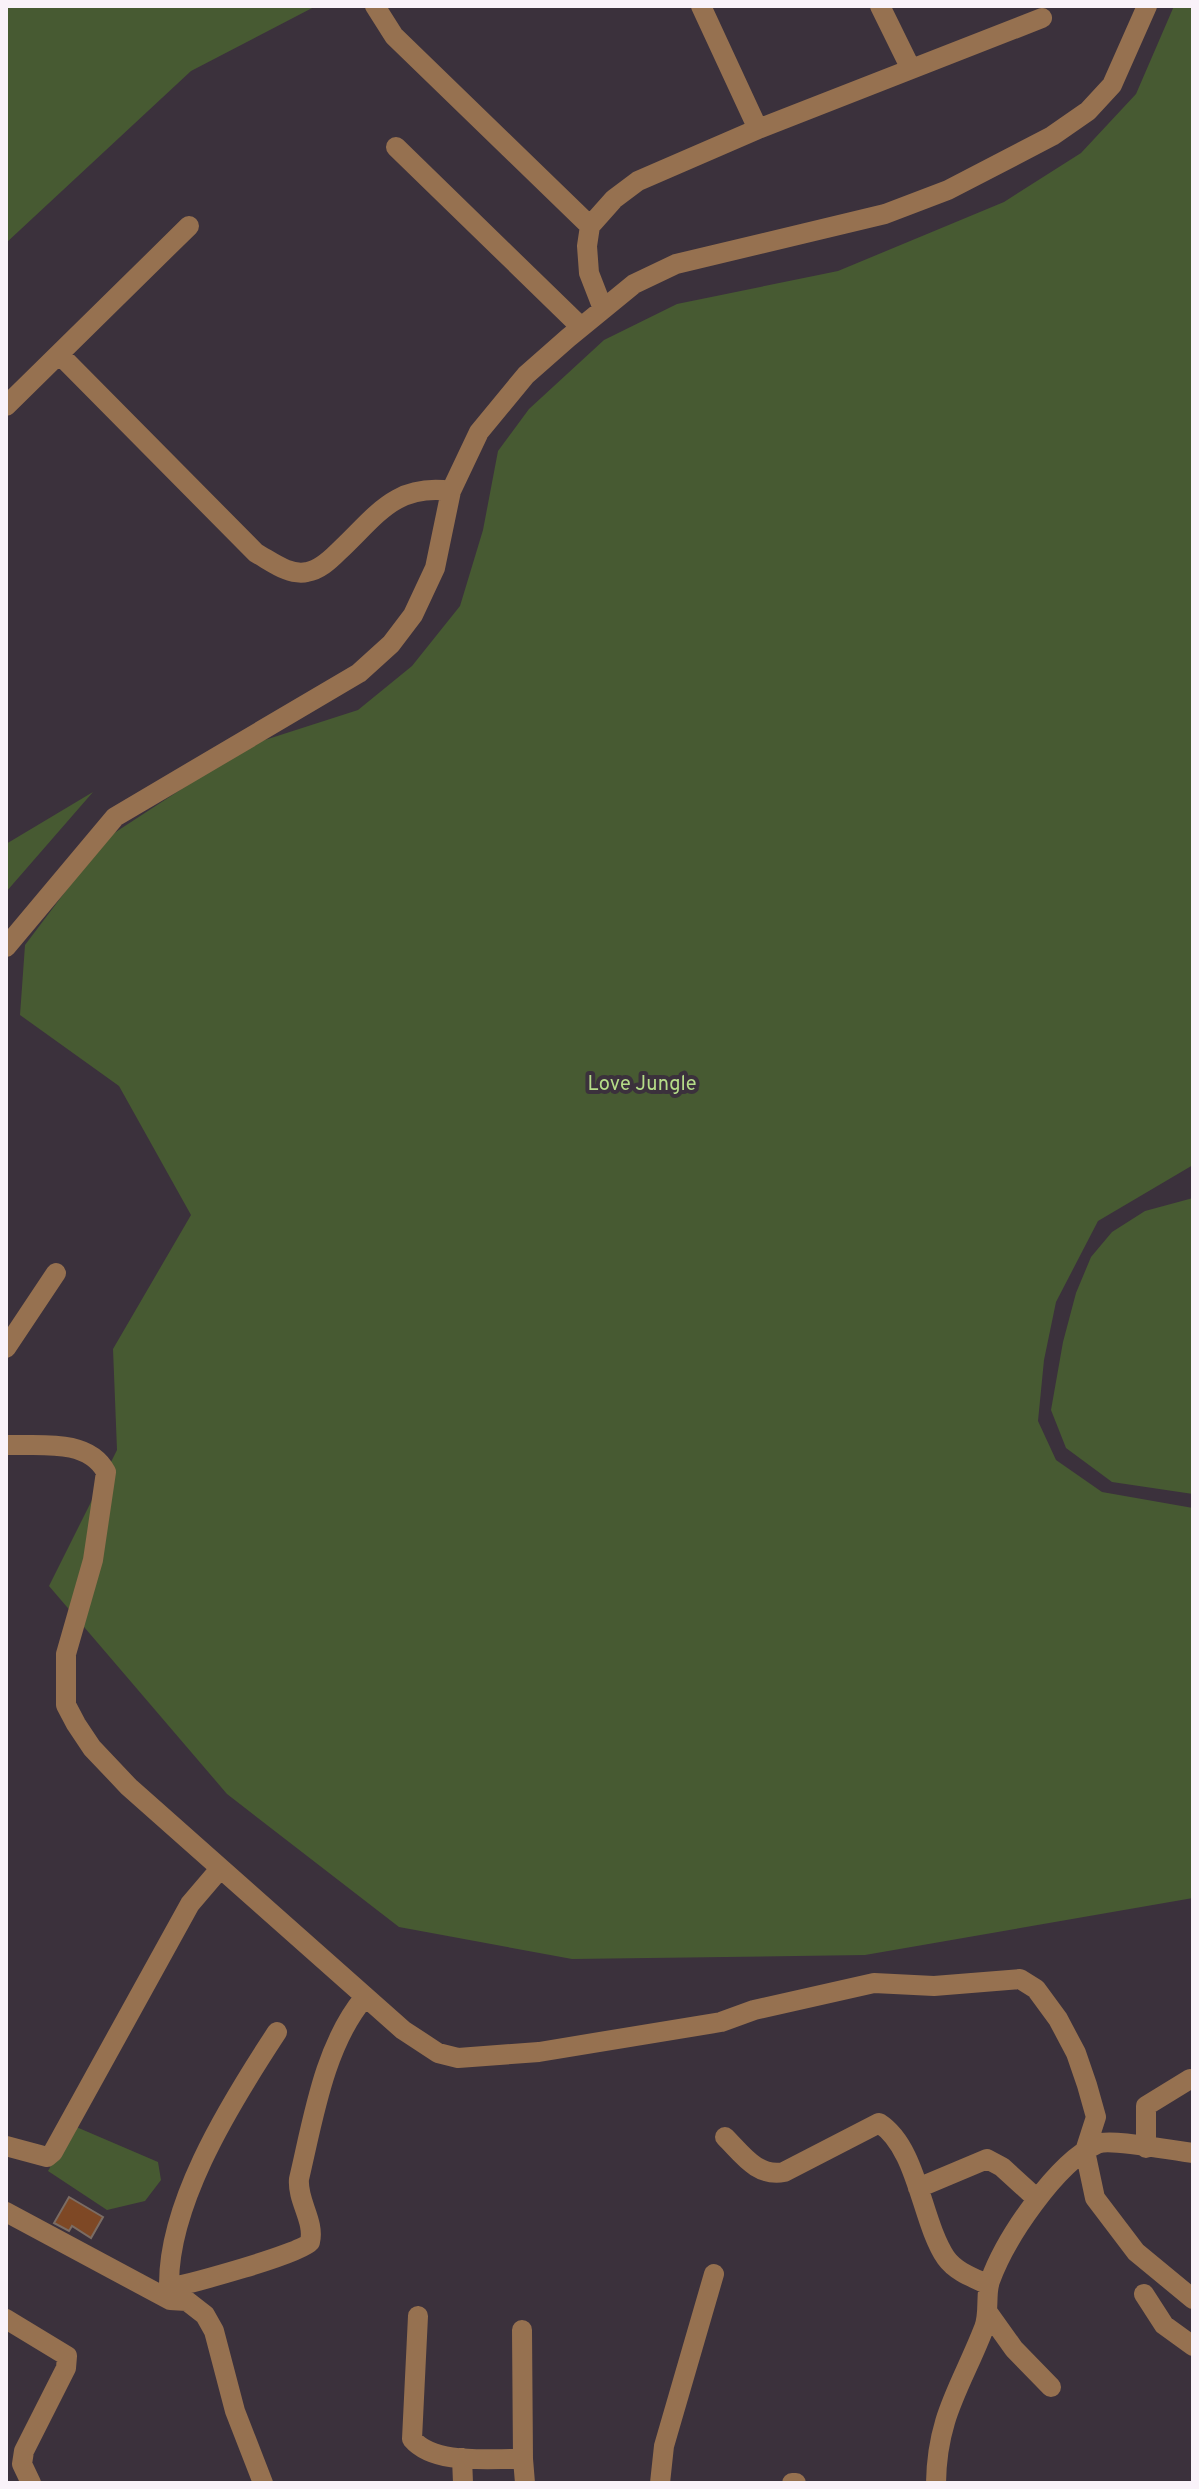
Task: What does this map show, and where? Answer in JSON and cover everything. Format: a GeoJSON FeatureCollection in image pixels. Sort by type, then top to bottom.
{"type":"FeatureCollection","features":[{"type":"Feature","properties":{"kind":"street"},"geometry":{"type":"LineString","coordinates":[[375,6],[394,36],[590,226]]}},
{"type":"Feature","properties":{"kind":"street"},"geometry":{"type":"LineString","coordinates":[[701,6],[758,129]]}},
{"type":"Feature","properties":{"kind":"street"},"geometry":{"type":"LineString","coordinates":[[880,6],[911,69]]}},
{"type":"Feature","properties":{"kind":"street"},"geometry":{"type":"LineString","coordinates":[[6,947],[115,817],[359,673],[391,644],[413,615],[435,568],[451,491],[479,432],[526,375],[581,327],[634,284],[676,264],[885,214],[948,190],[1052,136],[1088,111],[1112,85],[1147,6]]}},
{"type":"Feature","properties":{"kind":"street"},"geometry":{"type":"LineString","coordinates":[[603,309],[589,273],[587,246],[590,226],[614,199],[638,181],[758,129],[1042,18]]}},
{"type":"Feature","properties":{"kind":"street"},"geometry":{"type":"LineString","coordinates":[[396,147],[581,327]]}},
{"type":"Feature","properties":{"kind":"street"},"geometry":{"type":"LineString","coordinates":[[6,406],[61,356],[189,226]]}},
{"type":"Feature","properties":{"kind":"street"},"geometry":{"type":"LineString","coordinates":[[61,356],[256,553],[283,569],[306,573],[326,564],[395,500],[411,490],[451,491]]}},
{"type":"Feature","properties":{"kind":"street"},"geometry":{"type":"LineString","coordinates":[[6,1348],[56,1273]]}},
{"type":"Feature","properties":{"kind":"street"},"geometry":{"type":"LineString","coordinates":[[6,1445],[71,1447],[95,1458],[106,1472],[93,1560],[66,1654],[66,1705],[101,1757],[219,1870],[364,1998],[438,2053],[458,2058],[561,2049],[721,2022],[754,2010],[874,1983],[934,1986],[1020,1979],[1036,1989],[1058,2019],[1076,2053],[1096,2117],[1085,2151],[1095,2198],[1143,2259],[1193,2299]]}},
{"type":"Feature","properties":{"kind":"street"},"geometry":{"type":"LineString","coordinates":[[6,2146],[47,2157],[53,2152],[190,1904],[219,1870]]}},
{"type":"Feature","properties":{"kind":"street"},"geometry":{"type":"LineString","coordinates":[[169,2294],[276,2255],[301,2250],[310,2242],[312,2236],[298,2192],[299,2179],[323,2087],[349,2017],[364,1998]]}},
{"type":"Feature","properties":{"kind":"street"},"geometry":{"type":"LineString","coordinates":[[169,2294],[175,2233],[185,2202],[221,2120],[277,2032]]}},
{"type":"Feature","properties":{"kind":"street"},"geometry":{"type":"LineString","coordinates":[[1146,2148],[1146,2106],[1190,2079]]}},
{"type":"Feature","properties":{"kind":"street"},"geometry":{"type":"LineString","coordinates":[[725,2137],[757,2169],[769,2175],[784,2172],[879,2123],[896,2141],[946,2257],[965,2273],[989,2285]]}},
{"type":"Feature","properties":{"kind":"street"},"geometry":{"type":"LineString","coordinates":[[936,2483],[943,2420],[989,2314],[989,2285],[1007,2245],[1037,2199],[1085,2151],[1107,2141],[1193,2153]]}},
{"type":"Feature","properties":{"kind":"street"},"geometry":{"type":"LineString","coordinates":[[918,2188],[987,2159],[1002,2167],[1037,2199]]}},
{"type":"Feature","properties":{"kind":"street"},"geometry":{"type":"LineString","coordinates":[[6,2212],[187,2301],[205,2315],[214,2331],[235,2411],[263,2483]]}},
{"type":"Feature","properties":{"kind":"street"},"geometry":{"type":"LineString","coordinates":[[660,2483],[664,2446],[714,2274]]}},
{"type":"Feature","properties":{"kind":"street"},"geometry":{"type":"LineString","coordinates":[[1144,2294],[1164,2325],[1193,2346]]}},
{"type":"Feature","properties":{"kind":"street"},"geometry":{"type":"LineString","coordinates":[[989,2314],[1014,2349],[1051,2387]]}},
{"type":"Feature","properties":{"kind":"street"},"geometry":{"type":"LineString","coordinates":[[418,2316],[412,2439],[428,2451],[462,2458],[523,2459]]}},
{"type":"Feature","properties":{"kind":"street"},"geometry":{"type":"LineString","coordinates":[[6,2319],[67,2356],[66,2368],[24,2451],[22,2464],[31,2483]]}},
{"type":"Feature","properties":{"kind":"street"},"geometry":{"type":"LineString","coordinates":[[522,2330],[525,2483]]}},
{"type":"Feature","properties":{"kind":"street"},"geometry":{"type":"LineString","coordinates":[[462,2458],[463,2483]]}},
{"type":"Feature","properties":{"kind":"green space"},"geometry":{"type":"Polygon","coordinates":[[[6,6],[316,6],[191,71],[6,243],[6,6]]]}},
{"type":"Feature","properties":{"kind":"green space","name":"Love Jungle"},"geometry":{"type":"Polygon","coordinates":[[[1174,6],[1193,6],[1193,1165],[1098,1221],[1056,1302],[1044,1360],[1038,1421],[1056,1460],[1102,1492],[1193,1508],[1193,1898],[865,1955],[572,1959],[399,1927],[227,1794],[49,1586],[117,1450],[113,1349],[191,1215],[119,1086],[20,1015],[25,945],[105,839],[249,745],[358,710],[412,666],[460,606],[483,530],[498,451],[529,409],[604,340],[677,304],[838,271],[1004,202],[1081,153],[1136,94],[1174,6]]]}},
{"type":"Feature","properties":{"kind":"green space"},"geometry":{"type":"Polygon","coordinates":[[[93,792],[6,892],[6,844],[93,792]]]}},
{"type":"Feature","properties":{"kind":"green space"},"geometry":{"type":"Polygon","coordinates":[[[1193,1198],[1193,1494],[1112,1482],[1066,1448],[1051,1410],[1063,1342],[1076,1293],[1091,1257],[1112,1232],[1145,1211],[1193,1198]]]}},
{"type":"Feature","properties":{"kind":"green space"},"geometry":{"type":"Polygon","coordinates":[[[74,2126],[158,2162],[161,2180],[145,2201],[107,2210],[48,2171],[74,2126]]]}},
{"type":"Feature","properties":{"kind":"building"},"geometry":{"type":"Polygon","coordinates":[[[69,2197],[103,2217],[91,2238],[72,2226],[69,2231],[54,2223],[69,2197]]]}}]}
